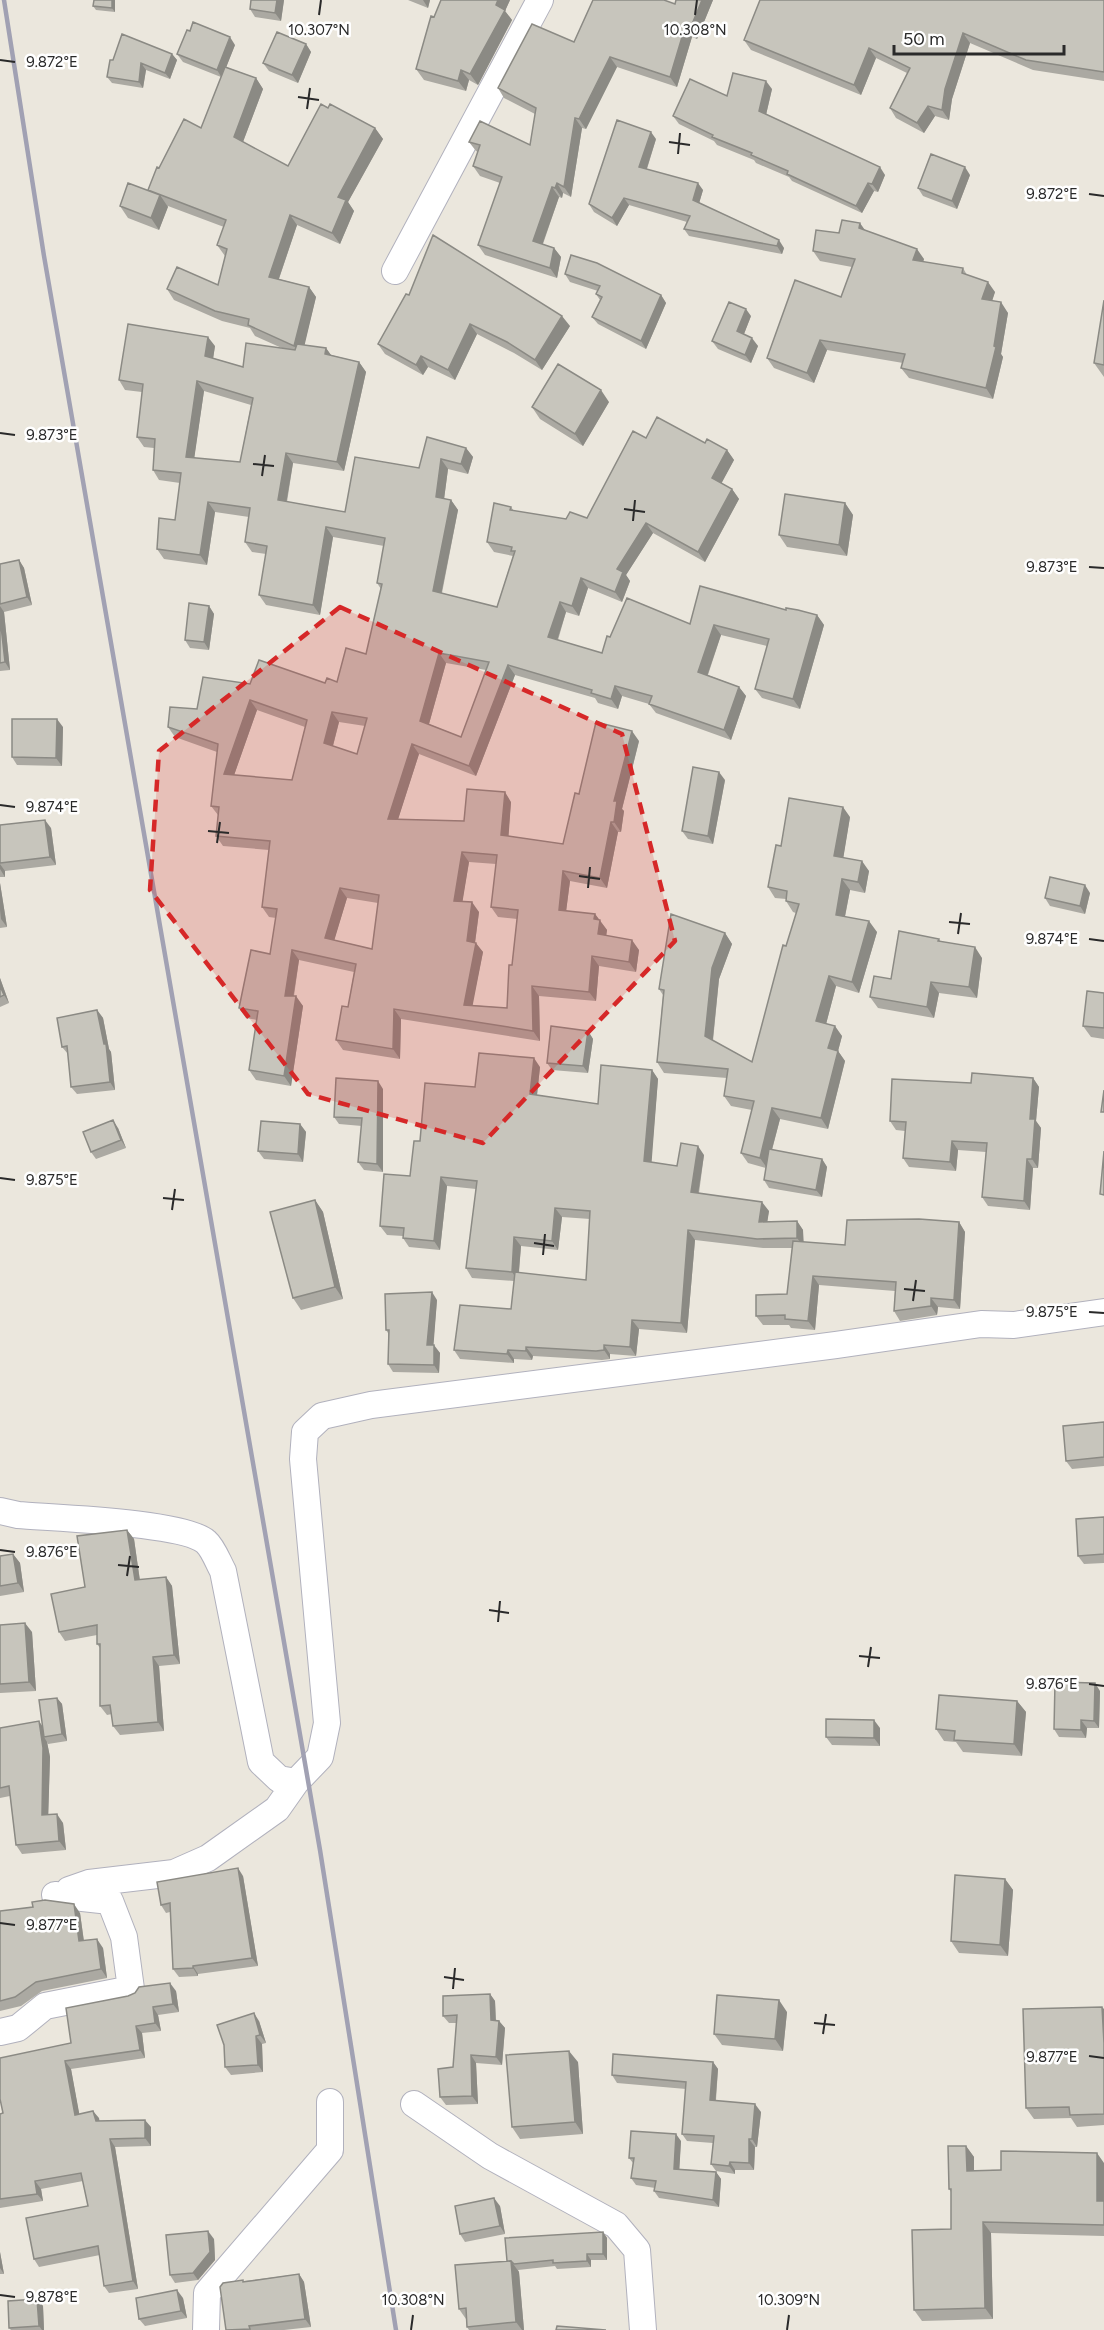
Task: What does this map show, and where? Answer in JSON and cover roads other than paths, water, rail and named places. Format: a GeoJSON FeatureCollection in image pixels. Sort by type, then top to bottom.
{"type":"FeatureCollection","features":[{"type":"Feature","properties":{"kind":"street"},"geometry":{"type":"LineString","coordinates":[[395,271],[540,0]]}},
{"type":"Feature","properties":{"kind":"street"},"geometry":{"type":"LineString","coordinates":[[0,2032],[18,2028],[45,2006],[131,1989],[124,1936],[110,1900],[55,1895],[89,1883],[174,1873],[208,1858],[277,1809],[296,1782],[320,1757],[327,1723],[303,1459],[305,1432],[322,1416],[371,1405],[981,1324],[1014,1325],[1104,1312]]}},
{"type":"Feature","properties":{"kind":"street"},"geometry":{"type":"LineString","coordinates":[[0,1511],[18,1515],[155,1527],[186,1533],[207,1542],[223,1570],[261,1762],[279,1779],[296,1782]]}},
{"type":"Feature","properties":{"kind":"street"},"geometry":{"type":"LineString","coordinates":[[206,2330],[207,2293],[330,2150],[330,2102]]}},
{"type":"Feature","properties":{"kind":"street"},"geometry":{"type":"LineString","coordinates":[[414,2104],[490,2156],[616,2225],[637,2250],[643,2330]]}},
{"type":"Feature","properties":{"kind":"railway"},"geometry":{"type":"LineString","coordinates":[[4,0],[44,256],[320,1850],[396,2330]]}}]}
